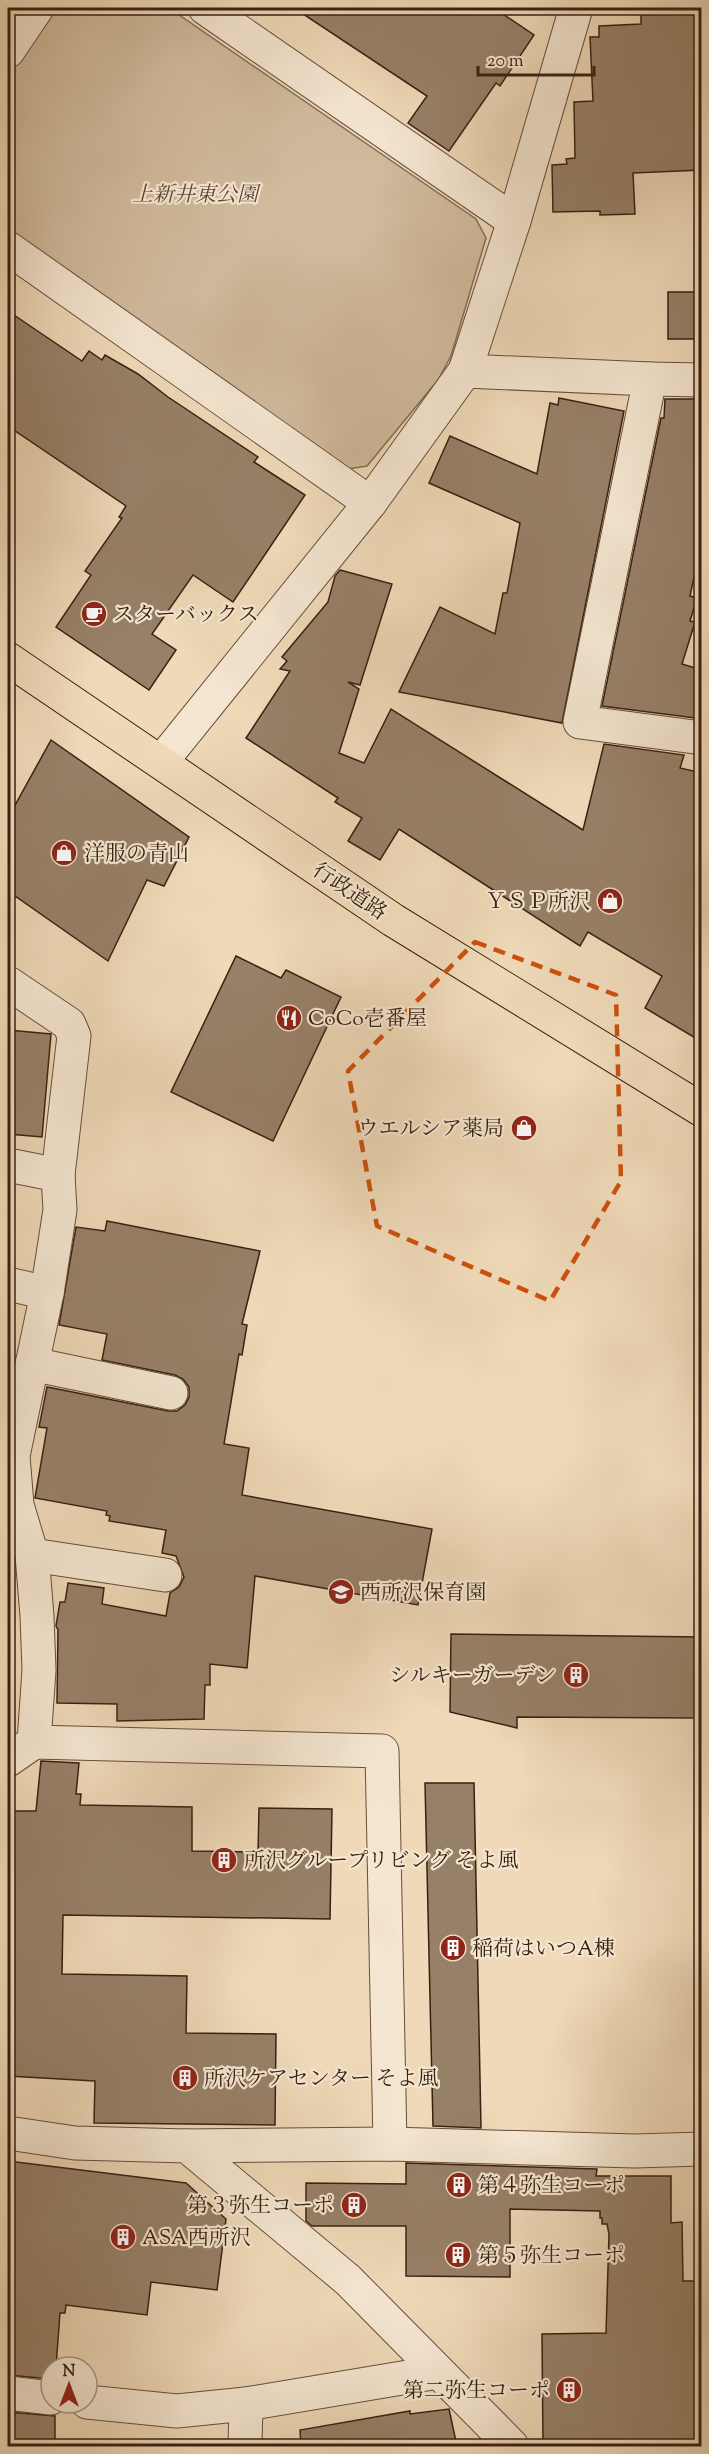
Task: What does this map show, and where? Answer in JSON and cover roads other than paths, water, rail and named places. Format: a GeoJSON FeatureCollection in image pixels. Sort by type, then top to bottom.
{"type":"FeatureCollection","features":[{"type":"Feature","properties":{"kind":"highway","name":"行政道路"},"geometry":{"type":"LineString","coordinates":[[8,658],[393,920],[702,1110]]}},
{"type":"Feature","properties":{"kind":"street"},"geometry":{"type":"LineString","coordinates":[[8,51],[37,8]]}},
{"type":"Feature","properties":{"kind":"street"},"geometry":{"type":"LineString","coordinates":[[205,8],[514,220]]}},
{"type":"Feature","properties":{"kind":"street"},"geometry":{"type":"LineString","coordinates":[[161,762],[369,502],[465,371],[514,220],[576,8]]}},
{"type":"Feature","properties":{"kind":"street"},"geometry":{"type":"LineString","coordinates":[[8,248],[369,502]]}},
{"type":"Feature","properties":{"kind":"street"},"geometry":{"type":"LineString","coordinates":[[465,371],[702,380]]}},
{"type":"Feature","properties":{"kind":"street"},"geometry":{"type":"LineString","coordinates":[[650,379],[580,722],[702,738]]}},
{"type":"Feature","properties":{"kind":"street"},"geometry":{"type":"LineString","coordinates":[[8,983],[69,1024],[74,1036],[58,1175],[60,1210],[47,1293],[13,1456],[17,1505],[33,1555],[39,1670],[34,1742]]}},
{"type":"Feature","properties":{"kind":"street"},"geometry":{"type":"LineString","coordinates":[[8,1165],[58,1175]]}},
{"type":"Feature","properties":{"kind":"street"},"geometry":{"type":"LineString","coordinates":[[8,1284],[47,1293]]}},
{"type":"Feature","properties":{"kind":"street"},"geometry":{"type":"LineString","coordinates":[[33,1364],[171,1393]]}},
{"type":"Feature","properties":{"kind":"street"},"geometry":{"type":"LineString","coordinates":[[33,1555],[165,1575]]}},
{"type":"Feature","properties":{"kind":"street"},"geometry":{"type":"LineString","coordinates":[[8,1760],[34,1742],[382,1751],[390,2144]]}},
{"type":"Feature","properties":{"kind":"street"},"geometry":{"type":"LineString","coordinates":[[8,2133],[75,2143],[187,2146],[390,2144],[635,2151],[702,2149]]}},
{"type":"Feature","properties":{"kind":"street"},"geometry":{"type":"LineString","coordinates":[[187,2146],[348,2280],[511,2446]]}},
{"type":"Feature","properties":{"kind":"street"},"geometry":{"type":"LineString","coordinates":[[99,2403],[177,2411],[246,2404],[438,2372]]}},
{"type":"Feature","properties":{"kind":"street"},"geometry":{"type":"LineString","coordinates":[[8,2393],[39,2397]]}},
{"type":"Feature","properties":{"kind":"street"},"geometry":{"type":"LineString","coordinates":[[245,2446],[246,2404]]}},
{"type":"Feature","properties":{"kind":"place","name":"スターバックス"},"geometry":{"type":"Point","coordinates":[94,614]}},
{"type":"Feature","properties":{"kind":"place","name":"洋服の青山"},"geometry":{"type":"Point","coordinates":[64,853]}},
{"type":"Feature","properties":{"kind":"place","name":"ＹＳＰ所沢"},"geometry":{"type":"Point","coordinates":[610,901]}},
{"type":"Feature","properties":{"kind":"place","name":"CoCo壱番屋"},"geometry":{"type":"Point","coordinates":[289,1018]}},
{"type":"Feature","properties":{"kind":"place","name":"ウエルシア薬局"},"geometry":{"type":"Point","coordinates":[524,1128]}},
{"type":"Feature","properties":{"kind":"place","name":"西所沢保育園"},"geometry":{"type":"Point","coordinates":[341,1592]}},
{"type":"Feature","properties":{"kind":"place","name":"シルキーガーデン"},"geometry":{"type":"Point","coordinates":[576,1675]}},
{"type":"Feature","properties":{"kind":"place","name":"所沢グループリビング そよ風"},"geometry":{"type":"Point","coordinates":[224,1860]}},
{"type":"Feature","properties":{"kind":"place","name":"稲荷はいつA棟"},"geometry":{"type":"Point","coordinates":[453,1948]}},
{"type":"Feature","properties":{"kind":"place","name":"所沢ケアセンター そよ風"},"geometry":{"type":"Point","coordinates":[185,2078]}},
{"type":"Feature","properties":{"kind":"place","name":"第４弥生コーポ"},"geometry":{"type":"Point","coordinates":[459,2185]}},
{"type":"Feature","properties":{"kind":"place","name":"第３弥生コーポ"},"geometry":{"type":"Point","coordinates":[354,2205]}},
{"type":"Feature","properties":{"kind":"place","name":"ASA西所沢"},"geometry":{"type":"Point","coordinates":[123,2237]}},
{"type":"Feature","properties":{"kind":"place","name":"第５弥生コーポ"},"geometry":{"type":"Point","coordinates":[458,2255]}},
{"type":"Feature","properties":{"kind":"place","name":"第二弥生コーポ"},"geometry":{"type":"Point","coordinates":[569,2390]}},
{"type":"Feature","properties":{"kind":"park label","name":"上新井東公園"},"geometry":{"type":"Point","coordinates":[195,194]}}]}
